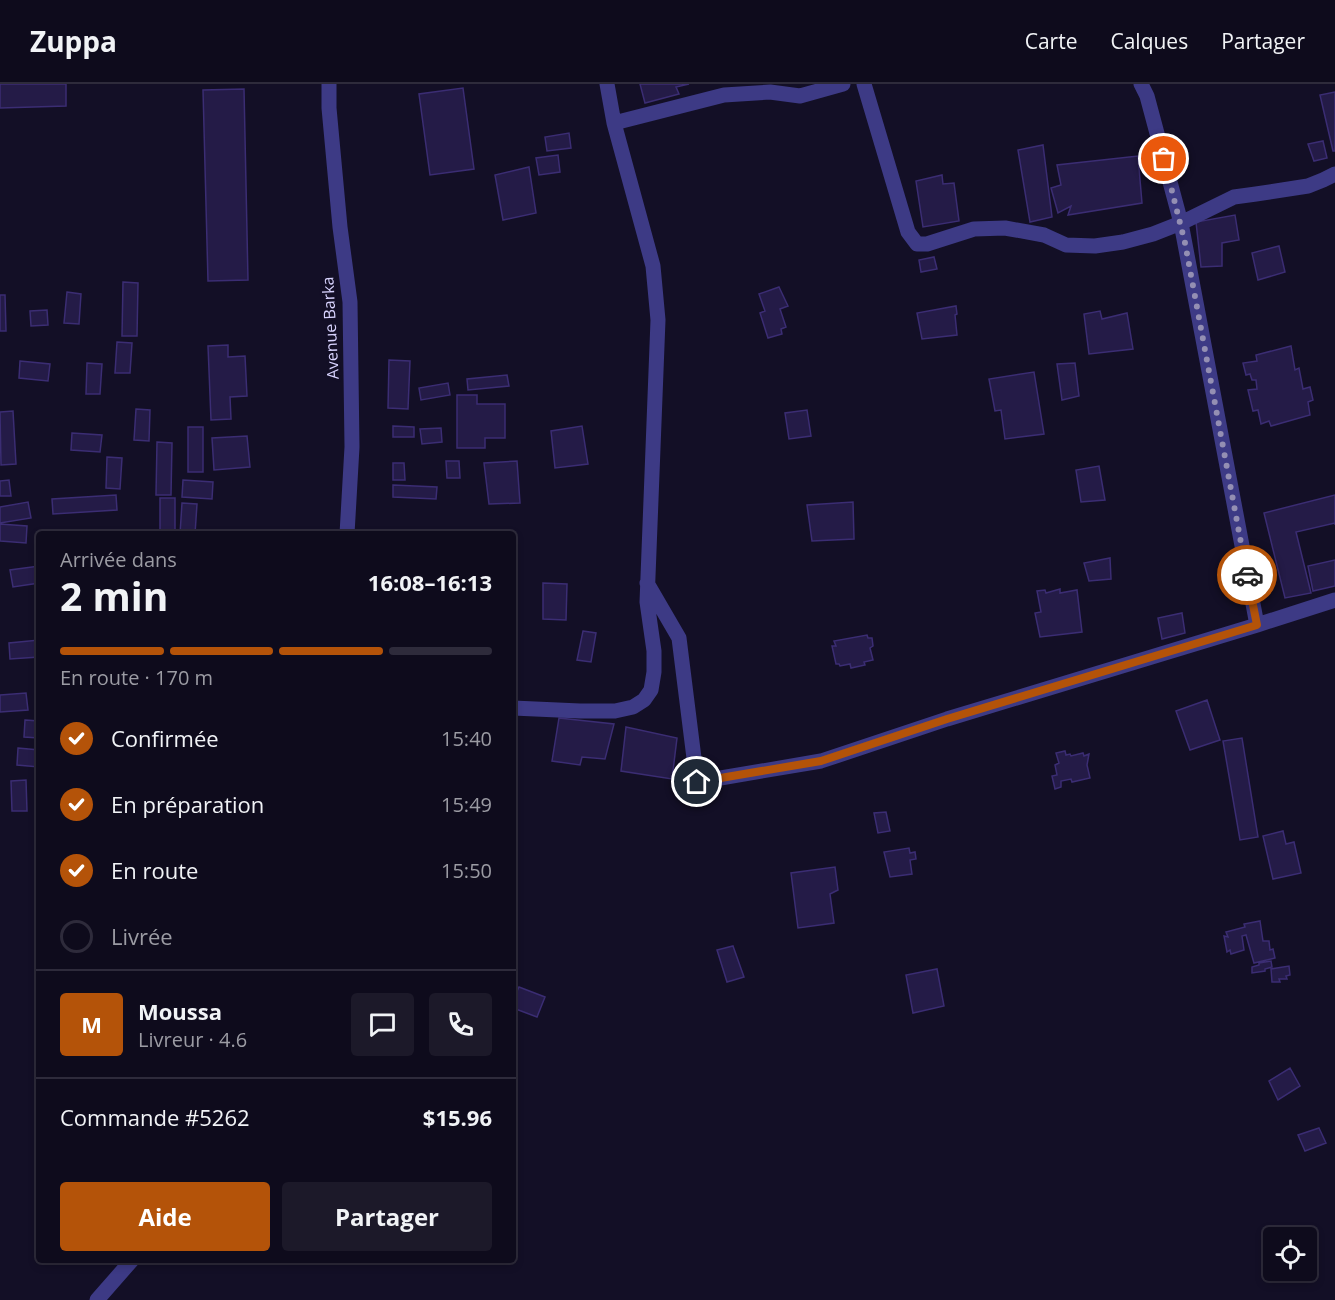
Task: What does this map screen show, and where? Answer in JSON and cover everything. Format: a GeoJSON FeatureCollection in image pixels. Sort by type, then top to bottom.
{"type":"FeatureCollection","features":[{"type":"Feature","properties":{"kind":"street","name":"Avenue Barka"},"geometry":{"type":"LineString","coordinates":[[329,84],[329,108],[340,227],[350,302],[352,447],[347,531]]}},
{"type":"Feature","properties":{"kind":"street"},"geometry":{"type":"LineString","coordinates":[[516,708],[615,711],[633,707],[644,700],[651,690],[654,672],[647,583],[658,320],[653,266],[614,123],[606,84]]}},
{"type":"Feature","properties":{"kind":"street"},"geometry":{"type":"LineString","coordinates":[[614,123],[724,95],[770,92],[800,96],[843,84]]}},
{"type":"Feature","properties":{"kind":"street"},"geometry":{"type":"LineString","coordinates":[[864,84],[908,232],[917,244],[927,244],[974,229],[1005,228],[1044,235],[1066,245],[1095,246],[1123,242],[1181,223],[1234,197],[1308,186],[1335,174]]}},
{"type":"Feature","properties":{"kind":"street"},"geometry":{"type":"LineString","coordinates":[[1141,84],[1147,96],[1181,223],[1257,625]]}},
{"type":"Feature","properties":{"kind":"street"},"geometry":{"type":"LineString","coordinates":[[647,583],[680,638],[697,782],[821,761],[1335,600]]}},
{"type":"Feature","properties":{"kind":"street"},"geometry":{"type":"LineString","coordinates":[[97,1300],[129,1263]]}},
{"type":"Feature","properties":{"kind":"building"},"geometry":{"type":"Polygon","coordinates":[[[0,84],[66,84],[66,106],[0,108],[0,84]]]}},
{"type":"Feature","properties":{"kind":"building"},"geometry":{"type":"Polygon","coordinates":[[[640,84],[689,84],[676,87],[679,94],[645,103],[640,84]]]}},
{"type":"Feature","properties":{"kind":"building"},"geometry":{"type":"Polygon","coordinates":[[[463,88],[474,169],[430,175],[419,94],[463,88]]]}},
{"type":"Feature","properties":{"kind":"building"},"geometry":{"type":"Polygon","coordinates":[[[244,89],[248,280],[208,281],[203,90],[244,89]]]}},
{"type":"Feature","properties":{"kind":"building"},"geometry":{"type":"Polygon","coordinates":[[[1335,92],[1335,151],[1333,151],[1320,95],[1335,92]]]}},
{"type":"Feature","properties":{"kind":"building"},"geometry":{"type":"Polygon","coordinates":[[[569,133],[571,148],[547,151],[545,137],[569,133]]]}},
{"type":"Feature","properties":{"kind":"building"},"geometry":{"type":"Polygon","coordinates":[[[1323,141],[1327,158],[1314,161],[1308,144],[1323,141]]]}},
{"type":"Feature","properties":{"kind":"building"},"geometry":{"type":"Polygon","coordinates":[[[1043,145],[1052,217],[1030,222],[1018,150],[1043,145]]]}},
{"type":"Feature","properties":{"kind":"building"},"geometry":{"type":"Polygon","coordinates":[[[558,155],[560,172],[539,175],[536,158],[558,155]]]}},
{"type":"Feature","properties":{"kind":"building"},"geometry":{"type":"Polygon","coordinates":[[[1138,156],[1142,203],[1068,215],[1071,206],[1058,213],[1051,188],[1061,185],[1057,165],[1138,156]]]}},
{"type":"Feature","properties":{"kind":"building"},"geometry":{"type":"Polygon","coordinates":[[[529,167],[536,213],[503,220],[495,175],[529,167]]]}},
{"type":"Feature","properties":{"kind":"building"},"geometry":{"type":"Polygon","coordinates":[[[942,175],[943,184],[954,183],[959,221],[923,227],[916,181],[942,175]]]}},
{"type":"Feature","properties":{"kind":"building"},"geometry":{"type":"Polygon","coordinates":[[[1235,215],[1239,240],[1222,243],[1222,266],[1201,267],[1196,222],[1235,215]]]}},
{"type":"Feature","properties":{"kind":"building"},"geometry":{"type":"Polygon","coordinates":[[[1279,246],[1285,272],[1258,280],[1252,253],[1279,246]]]}},
{"type":"Feature","properties":{"kind":"building"},"geometry":{"type":"Polygon","coordinates":[[[934,257],[937,269],[921,272],[919,260],[934,257]]]}},
{"type":"Feature","properties":{"kind":"building"},"geometry":{"type":"Polygon","coordinates":[[[123,282],[138,283],[137,336],[122,336],[123,282]]]}},
{"type":"Feature","properties":{"kind":"building"},"geometry":{"type":"Polygon","coordinates":[[[779,287],[788,306],[780,309],[786,327],[781,329],[782,334],[768,338],[760,313],[765,311],[759,294],[779,287]]]}},
{"type":"Feature","properties":{"kind":"building"},"geometry":{"type":"Polygon","coordinates":[[[67,292],[81,294],[79,324],[64,323],[67,292]]]}},
{"type":"Feature","properties":{"kind":"building"},"geometry":{"type":"Polygon","coordinates":[[[0,295],[5,295],[6,331],[0,331],[0,295]]]}},
{"type":"Feature","properties":{"kind":"building"},"geometry":{"type":"Polygon","coordinates":[[[956,306],[957,335],[922,339],[917,313],[956,306]]]}},
{"type":"Feature","properties":{"kind":"building"},"geometry":{"type":"Polygon","coordinates":[[[47,310],[48,325],[31,326],[30,311],[47,310]]]}},
{"type":"Feature","properties":{"kind":"building"},"geometry":{"type":"Polygon","coordinates":[[[1100,311],[1102,319],[1127,313],[1133,349],[1089,354],[1084,314],[1100,311]]]}},
{"type":"Feature","properties":{"kind":"building"},"geometry":{"type":"Polygon","coordinates":[[[117,342],[132,343],[130,373],[115,373],[117,342]]]}},
{"type":"Feature","properties":{"kind":"building"},"geometry":{"type":"Polygon","coordinates":[[[228,345],[228,357],[245,356],[247,396],[230,397],[231,419],[211,420],[208,346],[228,345]]]}},
{"type":"Feature","properties":{"kind":"building"},"geometry":{"type":"Polygon","coordinates":[[[1291,346],[1295,370],[1299,368],[1303,389],[1310,387],[1313,400],[1308,402],[1310,415],[1271,426],[1269,421],[1261,424],[1258,410],[1253,411],[1248,390],[1257,389],[1256,380],[1252,380],[1250,374],[1246,375],[1243,363],[1257,361],[1256,355],[1291,346]]]}},
{"type":"Feature","properties":{"kind":"building"},"geometry":{"type":"Polygon","coordinates":[[[389,360],[410,361],[408,409],[388,408],[389,360]]]}},
{"type":"Feature","properties":{"kind":"building"},"geometry":{"type":"Polygon","coordinates":[[[20,361],[50,364],[48,381],[19,378],[20,361]]]}},
{"type":"Feature","properties":{"kind":"building"},"geometry":{"type":"Polygon","coordinates":[[[87,363],[102,364],[100,394],[86,394],[87,363]]]}},
{"type":"Feature","properties":{"kind":"building"},"geometry":{"type":"Polygon","coordinates":[[[1075,363],[1079,396],[1062,400],[1057,364],[1075,363]]]}},
{"type":"Feature","properties":{"kind":"building"},"geometry":{"type":"Polygon","coordinates":[[[1034,372],[1044,434],[1005,439],[1001,410],[995,411],[989,379],[1034,372]]]}},
{"type":"Feature","properties":{"kind":"building"},"geometry":{"type":"Polygon","coordinates":[[[507,375],[509,386],[468,390],[467,379],[507,375]]]}},
{"type":"Feature","properties":{"kind":"building"},"geometry":{"type":"Polygon","coordinates":[[[448,383],[450,395],[421,400],[419,388],[448,383]]]}},
{"type":"Feature","properties":{"kind":"building"},"geometry":{"type":"Polygon","coordinates":[[[457,395],[477,395],[477,404],[505,404],[505,438],[485,438],[485,448],[457,448],[457,395]]]}},
{"type":"Feature","properties":{"kind":"building"},"geometry":{"type":"Polygon","coordinates":[[[136,409],[150,410],[149,441],[134,440],[136,409]]]}},
{"type":"Feature","properties":{"kind":"building"},"geometry":{"type":"Polygon","coordinates":[[[807,410],[811,436],[789,439],[785,413],[807,410]]]}},
{"type":"Feature","properties":{"kind":"building"},"geometry":{"type":"Polygon","coordinates":[[[13,411],[16,464],[1,465],[0,412],[13,411]]]}},
{"type":"Feature","properties":{"kind":"building"},"geometry":{"type":"Polygon","coordinates":[[[393,426],[414,427],[414,437],[393,437],[393,426]]]}},
{"type":"Feature","properties":{"kind":"building"},"geometry":{"type":"Polygon","coordinates":[[[582,426],[588,464],[555,468],[551,431],[582,426]]]}},
{"type":"Feature","properties":{"kind":"building"},"geometry":{"type":"Polygon","coordinates":[[[188,427],[203,427],[203,472],[188,472],[188,427]]]}},
{"type":"Feature","properties":{"kind":"building"},"geometry":{"type":"Polygon","coordinates":[[[441,428],[442,442],[422,444],[420,429],[441,428]]]}},
{"type":"Feature","properties":{"kind":"building"},"geometry":{"type":"Polygon","coordinates":[[[72,433],[102,435],[100,452],[71,450],[72,433]]]}},
{"type":"Feature","properties":{"kind":"building"},"geometry":{"type":"Polygon","coordinates":[[[247,436],[250,467],[214,470],[212,438],[247,436]]]}},
{"type":"Feature","properties":{"kind":"building"},"geometry":{"type":"Polygon","coordinates":[[[157,442],[172,443],[171,495],[156,495],[157,442]]]}},
{"type":"Feature","properties":{"kind":"building"},"geometry":{"type":"Polygon","coordinates":[[[107,457],[122,458],[120,489],[106,488],[107,457]]]}},
{"type":"Feature","properties":{"kind":"building"},"geometry":{"type":"Polygon","coordinates":[[[446,461],[459,461],[460,478],[447,478],[446,461]]]}},
{"type":"Feature","properties":{"kind":"building"},"geometry":{"type":"Polygon","coordinates":[[[517,461],[520,503],[489,504],[484,463],[517,461]]]}},
{"type":"Feature","properties":{"kind":"building"},"geometry":{"type":"Polygon","coordinates":[[[393,463],[404,463],[405,480],[393,480],[393,463]]]}},
{"type":"Feature","properties":{"kind":"building"},"geometry":{"type":"Polygon","coordinates":[[[1099,466],[1105,500],[1081,502],[1076,470],[1099,466]]]}},
{"type":"Feature","properties":{"kind":"building"},"geometry":{"type":"Polygon","coordinates":[[[9,480],[11,496],[0,496],[0,481],[9,480]]]}},
{"type":"Feature","properties":{"kind":"building"},"geometry":{"type":"Polygon","coordinates":[[[183,480],[213,482],[212,499],[182,497],[183,480]]]}},
{"type":"Feature","properties":{"kind":"building"},"geometry":{"type":"Polygon","coordinates":[[[393,485],[437,487],[436,499],[393,497],[393,485]]]}},
{"type":"Feature","properties":{"kind":"building"},"geometry":{"type":"Polygon","coordinates":[[[116,495],[117,510],[53,514],[52,499],[116,495]]]}},
{"type":"Feature","properties":{"kind":"building"},"geometry":{"type":"Polygon","coordinates":[[[1335,495],[1335,523],[1296,532],[1311,593],[1285,598],[1264,513],[1335,495]]]}},
{"type":"Feature","properties":{"kind":"building"},"geometry":{"type":"Polygon","coordinates":[[[160,498],[175,498],[175,531],[160,531],[160,498]]]}},
{"type":"Feature","properties":{"kind":"building"},"geometry":{"type":"Polygon","coordinates":[[[28,502],[31,518],[0,523],[0,507],[28,502]]]}},
{"type":"Feature","properties":{"kind":"building"},"geometry":{"type":"Polygon","coordinates":[[[853,502],[854,539],[812,541],[807,505],[853,502]]]}},
{"type":"Feature","properties":{"kind":"building"},"geometry":{"type":"Polygon","coordinates":[[[182,503],[197,504],[195,531],[180,531],[182,503]]]}},
{"type":"Feature","properties":{"kind":"building"},"geometry":{"type":"Polygon","coordinates":[[[0,524],[27,526],[26,543],[0,541],[0,524]]]}},
{"type":"Feature","properties":{"kind":"building"},"geometry":{"type":"Polygon","coordinates":[[[1110,558],[1111,579],[1089,581],[1084,563],[1110,558]]]}},
{"type":"Feature","properties":{"kind":"building"},"geometry":{"type":"Polygon","coordinates":[[[1335,560],[1335,586],[1313,591],[1308,566],[1335,560]]]}},
{"type":"Feature","properties":{"kind":"building"},"geometry":{"type":"Polygon","coordinates":[[[36,566],[36,583],[13,587],[10,570],[36,566]]]}},
{"type":"Feature","properties":{"kind":"building"},"geometry":{"type":"Polygon","coordinates":[[[543,583],[567,584],[566,620],[543,619],[543,583]]]}},
{"type":"Feature","properties":{"kind":"building"},"geometry":{"type":"Polygon","coordinates":[[[1060,589],[1060,593],[1077,590],[1082,632],[1040,637],[1035,613],[1041,612],[1037,591],[1045,590],[1046,593],[1060,589]]]}},
{"type":"Feature","properties":{"kind":"building"},"geometry":{"type":"Polygon","coordinates":[[[1182,613],[1185,633],[1162,639],[1158,618],[1182,613]]]}},
{"type":"Feature","properties":{"kind":"building"},"geometry":{"type":"Polygon","coordinates":[[[583,631],[596,633],[591,662],[577,660],[583,631]]]}},
{"type":"Feature","properties":{"kind":"building"},"geometry":{"type":"Polygon","coordinates":[[[867,635],[868,638],[872,638],[873,646],[870,648],[873,660],[864,662],[865,665],[851,668],[850,664],[840,666],[836,664],[832,646],[836,646],[834,641],[867,635]]]}},
{"type":"Feature","properties":{"kind":"building"},"geometry":{"type":"Polygon","coordinates":[[[36,640],[36,657],[10,659],[9,643],[36,640]]]}},
{"type":"Feature","properties":{"kind":"building"},"geometry":{"type":"Polygon","coordinates":[[[26,693],[28,710],[0,712],[0,695],[26,693]]]}},
{"type":"Feature","properties":{"kind":"building"},"geometry":{"type":"Polygon","coordinates":[[[1207,700],[1220,740],[1190,750],[1176,711],[1207,700]]]}},
{"type":"Feature","properties":{"kind":"building"},"geometry":{"type":"Polygon","coordinates":[[[559,718],[614,724],[605,759],[582,757],[580,765],[552,761],[559,718]]]}},
{"type":"Feature","properties":{"kind":"building"},"geometry":{"type":"Polygon","coordinates":[[[25,720],[36,721],[36,738],[24,737],[25,720]]]}},
{"type":"Feature","properties":{"kind":"building"},"geometry":{"type":"Polygon","coordinates":[[[626,727],[677,738],[672,779],[621,771],[626,727]]]}},
{"type":"Feature","properties":{"kind":"building"},"geometry":{"type":"Polygon","coordinates":[[[1242,738],[1258,837],[1240,840],[1223,741],[1242,738]]]}},
{"type":"Feature","properties":{"kind":"building"},"geometry":{"type":"Polygon","coordinates":[[[18,748],[36,750],[36,767],[17,765],[18,748]]]}},
{"type":"Feature","properties":{"kind":"building"},"geometry":{"type":"Polygon","coordinates":[[[1065,751],[1066,755],[1071,756],[1089,754],[1087,765],[1090,778],[1072,782],[1071,779],[1061,781],[1061,787],[1055,789],[1052,776],[1057,775],[1055,765],[1059,763],[1056,753],[1065,751]]]}},
{"type":"Feature","properties":{"kind":"building"},"geometry":{"type":"Polygon","coordinates":[[[26,780],[27,811],[12,811],[11,781],[26,780]]]}},
{"type":"Feature","properties":{"kind":"building"},"geometry":{"type":"Polygon","coordinates":[[[886,812],[890,831],[878,833],[874,813],[886,812]]]}},
{"type":"Feature","properties":{"kind":"building"},"geometry":{"type":"Polygon","coordinates":[[[1283,831],[1286,844],[1294,842],[1301,873],[1273,879],[1263,836],[1283,831]]]}},
{"type":"Feature","properties":{"kind":"building"},"geometry":{"type":"Polygon","coordinates":[[[909,848],[910,853],[915,852],[916,859],[910,860],[912,874],[890,877],[884,852],[909,848]]]}},
{"type":"Feature","properties":{"kind":"building"},"geometry":{"type":"Polygon","coordinates":[[[835,867],[838,890],[830,894],[834,923],[798,928],[791,873],[835,867]]]}},
{"type":"Feature","properties":{"kind":"building"},"geometry":{"type":"Polygon","coordinates":[[[1260,921],[1263,941],[1269,941],[1270,950],[1273,949],[1275,958],[1254,963],[1246,935],[1242,936],[1244,950],[1231,954],[1230,950],[1227,952],[1224,936],[1228,937],[1226,932],[1245,927],[1244,924],[1260,921]]]}},
{"type":"Feature","properties":{"kind":"building"},"geometry":{"type":"Polygon","coordinates":[[[733,946],[744,977],[727,982],[717,950],[733,946]]]}},
{"type":"Feature","properties":{"kind":"building"},"geometry":{"type":"Polygon","coordinates":[[[1271,961],[1272,967],[1265,971],[1252,973],[1252,967],[1271,961]]]}},
{"type":"Feature","properties":{"kind":"building"},"geometry":{"type":"Polygon","coordinates":[[[1289,966],[1290,975],[1286,976],[1287,979],[1272,982],[1271,969],[1289,966]]]}},
{"type":"Feature","properties":{"kind":"building"},"geometry":{"type":"Polygon","coordinates":[[[937,969],[944,1006],[913,1013],[906,975],[937,969]]]}},
{"type":"Feature","properties":{"kind":"building"},"geometry":{"type":"Polygon","coordinates":[[[519,987],[545,997],[537,1017],[516,1009],[516,994],[519,987]]]}},
{"type":"Feature","properties":{"kind":"building"},"geometry":{"type":"Polygon","coordinates":[[[1290,1068],[1300,1086],[1278,1100],[1269,1081],[1290,1068]]]}},
{"type":"Feature","properties":{"kind":"building"},"geometry":{"type":"Polygon","coordinates":[[[1319,1128],[1326,1143],[1305,1151],[1298,1135],[1319,1128]]]}},
{"type":"Feature","properties":{"kind":"way so far"},"geometry":{"type":"LineString","coordinates":[[1164,159],[1185,243],[1247,575]]}},
{"type":"Feature","properties":{"kind":"route"},"geometry":{"type":"LineString","coordinates":[[697,782],[821,761],[947,719],[1257,625],[1247,575]]}}]}
